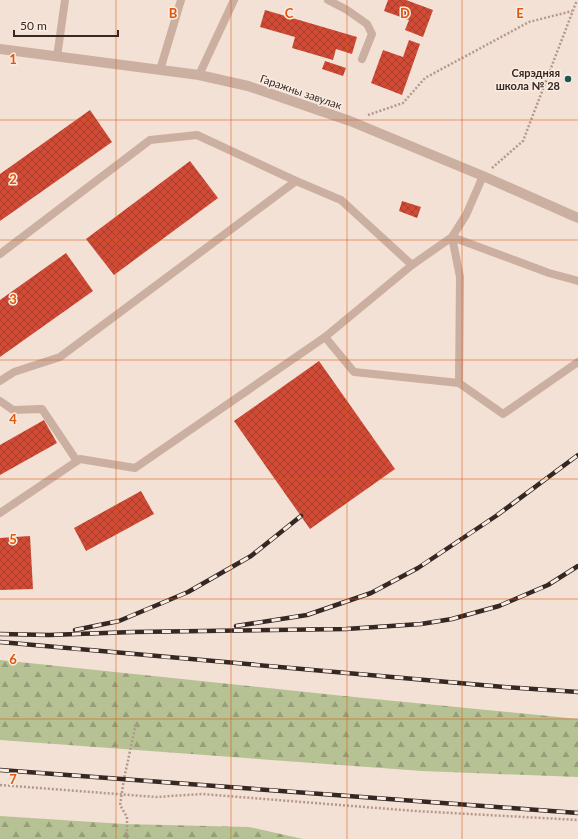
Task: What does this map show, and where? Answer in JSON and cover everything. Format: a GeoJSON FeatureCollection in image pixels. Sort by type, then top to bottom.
{"type":"FeatureCollection","features":[{"type":"Feature","properties":{"kind":"street","name":"Гаражны завулак"},"geometry":{"type":"LineString","coordinates":[[0,49],[198,75],[248,86],[350,121],[483,176],[578,218]]}},
{"type":"Feature","properties":{"kind":"lane"},"geometry":{"type":"LineString","coordinates":[[57,57],[65,0]]}},
{"type":"Feature","properties":{"kind":"lane"},"geometry":{"type":"LineString","coordinates":[[160,70],[181,0]]}},
{"type":"Feature","properties":{"kind":"lane"},"geometry":{"type":"LineString","coordinates":[[198,75],[234,0]]}},
{"type":"Feature","properties":{"kind":"lane"},"geometry":{"type":"LineString","coordinates":[[328,0],[347,10],[367,24],[372,34],[362,59]]}},
{"type":"Feature","properties":{"kind":"lane"},"geometry":{"type":"LineString","coordinates":[[0,254],[150,140],[197,136],[341,200],[412,265]]}},
{"type":"Feature","properties":{"kind":"lane"},"geometry":{"type":"LineString","coordinates":[[0,513],[80,459],[135,468],[325,338],[412,265],[452,236],[466,215],[483,176]]}},
{"type":"Feature","properties":{"kind":"lane"},"geometry":{"type":"LineString","coordinates":[[0,381],[14,372],[60,357],[296,181]]}},
{"type":"Feature","properties":{"kind":"lane"},"geometry":{"type":"LineString","coordinates":[[452,236],[549,273],[578,281]]}},
{"type":"Feature","properties":{"kind":"lane"},"geometry":{"type":"LineString","coordinates":[[452,236],[460,277],[459,383]]}},
{"type":"Feature","properties":{"kind":"lane"},"geometry":{"type":"LineString","coordinates":[[325,338],[354,372],[459,383],[503,414],[578,362]]}},
{"type":"Feature","properties":{"kind":"lane"},"geometry":{"type":"LineString","coordinates":[[0,401],[13,410],[42,410],[77,461]]}},
{"type":"Feature","properties":{"kind":"path"},"geometry":{"type":"LineString","coordinates":[[483,176],[523,141],[577,0]]}},
{"type":"Feature","properties":{"kind":"path"},"geometry":{"type":"LineString","coordinates":[[350,121],[403,104],[425,78],[529,22],[572,11]]}},
{"type":"Feature","properties":{"kind":"path"},"geometry":{"type":"LineString","coordinates":[[127,839],[127,817],[120,805],[136,723]]}},
{"type":"Feature","properties":{"kind":"path"},"geometry":{"type":"LineString","coordinates":[[0,785],[156,797],[202,794],[415,811],[578,820]]}},
{"type":"Feature","properties":{"kind":"green space"},"geometry":{"type":"Polygon","coordinates":[[[0,660],[578,719],[578,777],[422,771],[0,740],[0,660]]]}},
{"type":"Feature","properties":{"kind":"green space"},"geometry":{"type":"Polygon","coordinates":[[[0,816],[124,824],[249,827],[303,839],[0,839],[0,816]]]}},
{"type":"Feature","properties":{"kind":"building"},"geometry":{"type":"Polygon","coordinates":[[[388,0],[406,0],[433,10],[423,37],[405,30],[409,20],[384,11],[388,0]]]}},
{"type":"Feature","properties":{"kind":"building"},"geometry":{"type":"Polygon","coordinates":[[[265,10],[357,37],[352,54],[336,49],[333,60],[292,48],[295,37],[260,27],[265,10]]]}},
{"type":"Feature","properties":{"kind":"building"},"geometry":{"type":"Polygon","coordinates":[[[409,40],[420,44],[402,95],[371,83],[383,50],[403,57],[409,40]]]}},
{"type":"Feature","properties":{"kind":"building"},"geometry":{"type":"Polygon","coordinates":[[[325,61],[346,68],[343,76],[322,69],[325,61]]]}},
{"type":"Feature","properties":{"kind":"building"},"geometry":{"type":"Polygon","coordinates":[[[90,110],[112,142],[0,221],[0,174],[90,110]]]}},
{"type":"Feature","properties":{"kind":"building"},"geometry":{"type":"Polygon","coordinates":[[[190,161],[218,198],[114,275],[86,239],[190,161]]]}},
{"type":"Feature","properties":{"kind":"building"},"geometry":{"type":"Polygon","coordinates":[[[402,201],[421,207],[417,218],[399,211],[402,201]]]}},
{"type":"Feature","properties":{"kind":"building"},"geometry":{"type":"Polygon","coordinates":[[[66,253],[93,291],[0,357],[0,300],[66,253]]]}},
{"type":"Feature","properties":{"kind":"building"},"geometry":{"type":"Polygon","coordinates":[[[319,361],[395,469],[310,529],[234,421],[319,361]]]}},
{"type":"Feature","properties":{"kind":"building"},"geometry":{"type":"Polygon","coordinates":[[[44,420],[57,443],[0,475],[0,445],[44,420]]]}},
{"type":"Feature","properties":{"kind":"building"},"geometry":{"type":"Polygon","coordinates":[[[141,491],[154,514],[86,551],[74,528],[141,491]]]}},
{"type":"Feature","properties":{"kind":"building"},"geometry":{"type":"Polygon","coordinates":[[[30,536],[33,589],[0,590],[0,538],[30,536]]]}},
{"type":"Feature","properties":{"kind":"railway"},"geometry":{"type":"LineString","coordinates":[[236,626],[307,615],[371,593],[418,568],[496,516],[578,455]]}},
{"type":"Feature","properties":{"kind":"railway"},"geometry":{"type":"LineString","coordinates":[[75,630],[119,621],[188,592],[251,556],[301,516]]}},
{"type":"Feature","properties":{"kind":"railway"},"geometry":{"type":"LineString","coordinates":[[0,634],[49,635],[133,632],[346,629],[421,624],[452,619],[499,606],[548,585],[578,566]]}},
{"type":"Feature","properties":{"kind":"railway"},"geometry":{"type":"LineString","coordinates":[[0,642],[504,687],[578,692]]}},
{"type":"Feature","properties":{"kind":"railway"},"geometry":{"type":"LineString","coordinates":[[0,770],[578,813]]}},
{"type":"Feature","properties":{"kind":"place","name":"Сярэдняя школа № 28"},"geometry":{"type":"Point","coordinates":[568,79]}}]}
